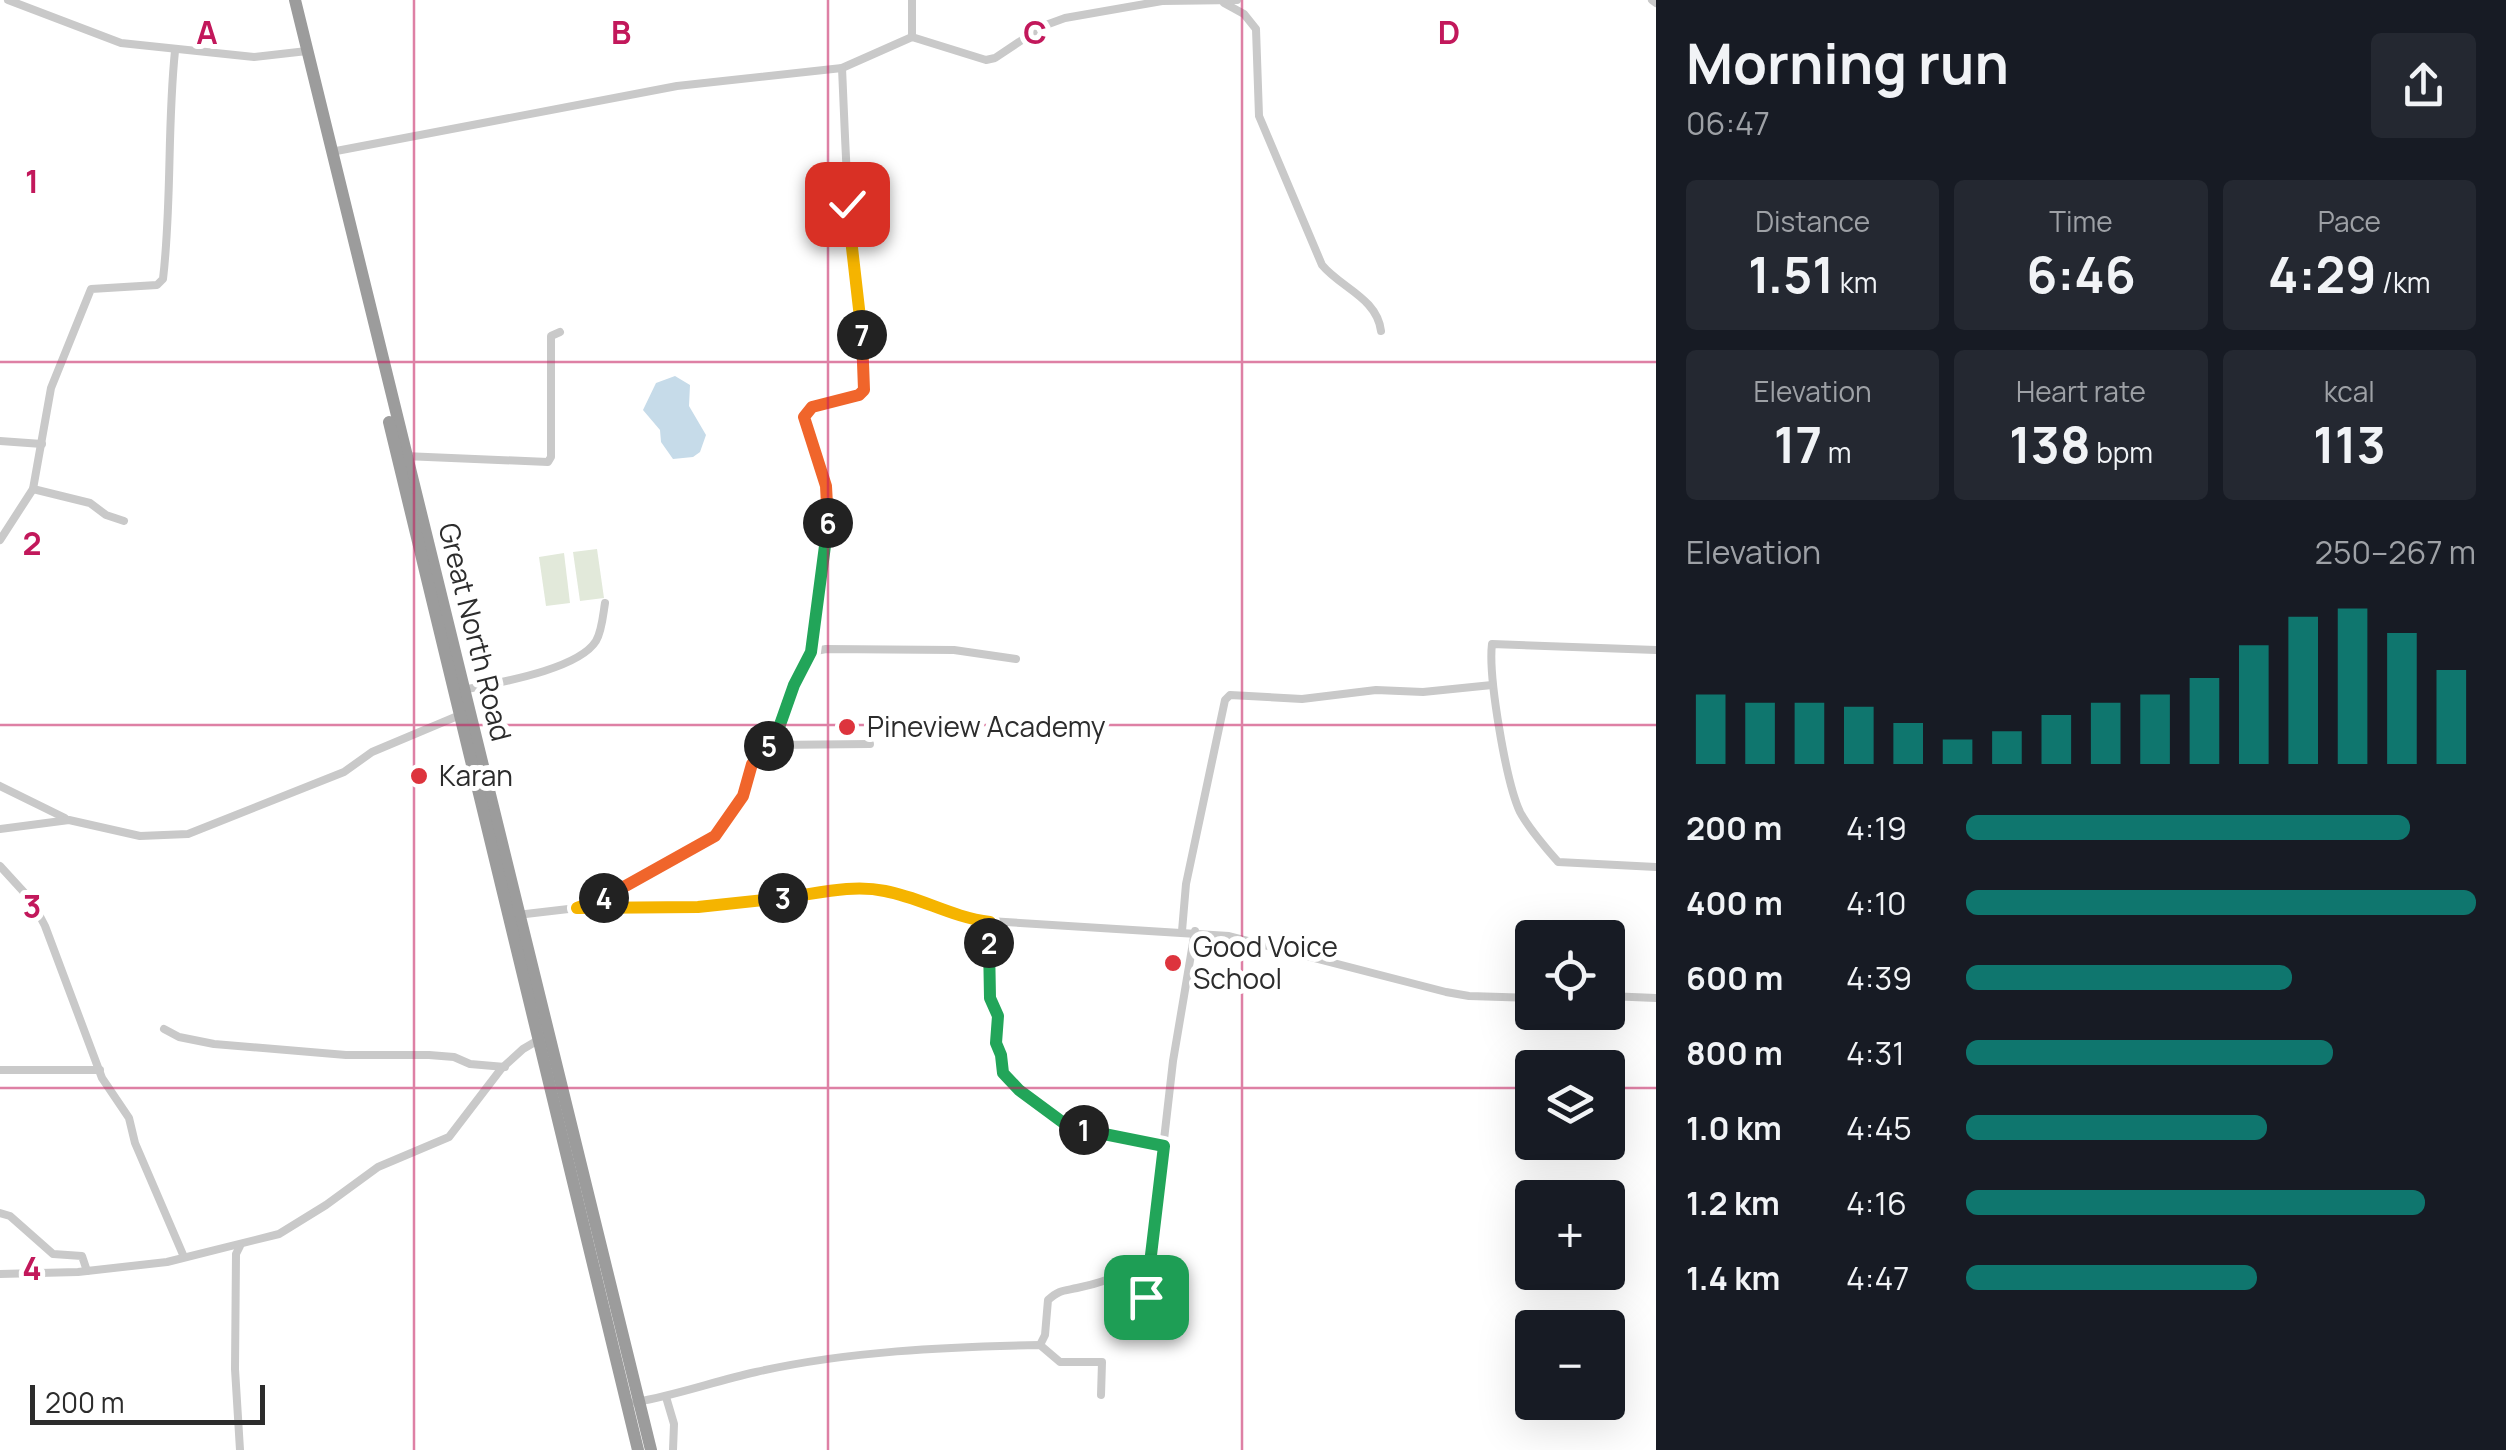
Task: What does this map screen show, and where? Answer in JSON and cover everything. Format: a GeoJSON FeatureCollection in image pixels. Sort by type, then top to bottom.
{"type":"FeatureCollection","features":[{"type":"Feature","properties":{"kind":"highway","name":"Great North Road"},"geometry":{"type":"LineString","coordinates":[[291,0],[633,1403],[638,1450]]}},
{"type":"Feature","properties":{"kind":"highway","name":"Great North Road"},"geometry":{"type":"LineString","coordinates":[[633,1403],[652,1450]]}},
{"type":"Feature","properties":{"kind":"street"},"geometry":{"type":"LineString","coordinates":[[8,0],[107,39],[176,51],[254,57],[304,51]]}},
{"type":"Feature","properties":{"kind":"street"},"geometry":{"type":"LineString","coordinates":[[912,0],[912,37]]}},
{"type":"Feature","properties":{"kind":"street"},"geometry":{"type":"LineString","coordinates":[[329,153],[677,86],[842,68],[912,37],[986,60],[1057,20],[1133,3],[1238,0]]}},
{"type":"Feature","properties":{"kind":"street"},"geometry":{"type":"LineString","coordinates":[[1213,1],[1244,14],[1256,29],[1260,116],[1322,265],[1335,280],[1367,302],[1380,321],[1381,330]]}},
{"type":"Feature","properties":{"kind":"street"},"geometry":{"type":"LineString","coordinates":[[0,540],[32,489],[49,396],[91,288],[157,286],[162,279],[170,210],[169,152],[176,51]]}},
{"type":"Feature","properties":{"kind":"street"},"geometry":{"type":"LineString","coordinates":[[577,908],[611,895],[715,836],[743,796],[752,764],[771,745],[811,652],[828,527],[826,486],[804,417],[812,407],[859,395],[865,386],[849,238],[842,68]]}},
{"type":"Feature","properties":{"kind":"street"},"geometry":{"type":"LineString","coordinates":[[402,456],[548,462],[551,336],[560,332]]}},
{"type":"Feature","properties":{"kind":"street"},"geometry":{"type":"LineString","coordinates":[[0,441],[42,444]]}},
{"type":"Feature","properties":{"kind":"street"},"geometry":{"type":"LineString","coordinates":[[32,489],[90,504],[106,516],[124,521]]}},
{"type":"Feature","properties":{"kind":"street"},"geometry":{"type":"LineString","coordinates":[[459,690],[552,670],[584,652],[597,638],[605,603]]}},
{"type":"Feature","properties":{"kind":"street"},"geometry":{"type":"LineString","coordinates":[[1656,650],[1492,644],[1489,664],[1509,778],[1520,812],[1558,862],[1656,867]]}},
{"type":"Feature","properties":{"kind":"street"},"geometry":{"type":"LineString","coordinates":[[811,652],[954,650],[1016,658]]}},
{"type":"Feature","properties":{"kind":"street"},"geometry":{"type":"LineString","coordinates":[[1182,931],[1186,884],[1225,700],[1230,696],[1302,699],[1376,690],[1423,692],[1492,686]]}},
{"type":"Feature","properties":{"kind":"street"},"geometry":{"type":"LineString","coordinates":[[0,786],[69,820],[140,836],[188,834],[344,772],[372,752],[465,714]]}},
{"type":"Feature","properties":{"kind":"street"},"geometry":{"type":"LineString","coordinates":[[771,745],[870,744]]}},
{"type":"Feature","properties":{"kind":"street"},"geometry":{"type":"LineString","coordinates":[[0,829],[69,820]]}},
{"type":"Feature","properties":{"kind":"street"},"geometry":{"type":"LineString","coordinates":[[0,866],[38,911],[100,1070],[129,1118],[134,1144],[184,1257]]}},
{"type":"Feature","properties":{"kind":"street"},"geometry":{"type":"LineString","coordinates":[[514,915],[577,908],[708,907],[870,889],[957,917],[990,922],[1195,931],[1229,936],[1446,992],[1515,997]]}},
{"type":"Feature","properties":{"kind":"street"},"geometry":{"type":"LineString","coordinates":[[990,922],[990,998],[998,1016],[996,1043],[1003,1073],[1065,1124],[1164,1146]]}},
{"type":"Feature","properties":{"kind":"street"},"geometry":{"type":"LineString","coordinates":[[1146,1297],[1173,1062],[1195,931]]}},
{"type":"Feature","properties":{"kind":"street"},"geometry":{"type":"LineString","coordinates":[[1625,997],[1656,998]]}},
{"type":"Feature","properties":{"kind":"street"},"geometry":{"type":"LineString","coordinates":[[164,1030],[214,1044],[346,1055],[429,1055],[504,1067]]}},
{"type":"Feature","properties":{"kind":"street"},"geometry":{"type":"LineString","coordinates":[[0,1274],[157,1264],[287,1230],[378,1167],[415,1149],[444,1141],[504,1067],[544,1038]]}},
{"type":"Feature","properties":{"kind":"street"},"geometry":{"type":"LineString","coordinates":[[0,1070],[100,1070]]}},
{"type":"Feature","properties":{"kind":"street"},"geometry":{"type":"LineString","coordinates":[[0,1214],[10,1216],[46,1251],[82,1256],[88,1270]]}},
{"type":"Feature","properties":{"kind":"street"},"geometry":{"type":"LineString","coordinates":[[240,1245],[236,1254],[235,1369],[240,1450]]}},
{"type":"Feature","properties":{"kind":"street"},"geometry":{"type":"LineString","coordinates":[[1040,1344],[1045,1335],[1048,1300],[1058,1290],[1120,1275],[1150,1257]]}},
{"type":"Feature","properties":{"kind":"street"},"geometry":{"type":"LineString","coordinates":[[633,1403],[756,1372],[884,1352],[1040,1344],[1060,1362],[1102,1362],[1101,1394]]}},
{"type":"Feature","properties":{"kind":"street"},"geometry":{"type":"LineString","coordinates":[[666,1397],[674,1424],[673,1450]]}},
{"type":"Feature","properties":{"kind":"green space"},"geometry":{"type":"Polygon","coordinates":[[[597,549],[604,598],[580,601],[573,552],[597,549]]]}},
{"type":"Feature","properties":{"kind":"green space"},"geometry":{"type":"Polygon","coordinates":[[[564,553],[570,603],[546,606],[539,557],[564,553]]]}},
{"type":"Feature","properties":{"kind":"water"},"geometry":{"type":"Polygon","coordinates":[[[675,376],[690,385],[689,406],[706,435],[700,452],[693,457],[673,459],[661,442],[660,430],[643,410],[656,383],[675,376]]]}},
{"type":"Feature","properties":{"kind":"place","name":"Pineview Academy"},"geometry":{"type":"Point","coordinates":[847,727]}},
{"type":"Feature","properties":{"kind":"place","name":"Karan"},"geometry":{"type":"Point","coordinates":[419,776]}},
{"type":"Feature","properties":{"kind":"place","name":"Good Voice School"},"geometry":{"type":"Point","coordinates":[1173,963]}},
{"type":"Feature","properties":{"kind":"route"},"geometry":{"type":"LineString","coordinates":[[847,204],[865,386],[859,395],[804,412],[826,486],[828,527],[811,652],[776,736],[752,764],[743,796],[715,836],[611,895],[577,908],[708,907],[870,889],[957,917],[990,922],[990,998],[998,1016],[996,1047],[1003,1073],[1065,1124],[1164,1146],[1146,1297]]}}]}
